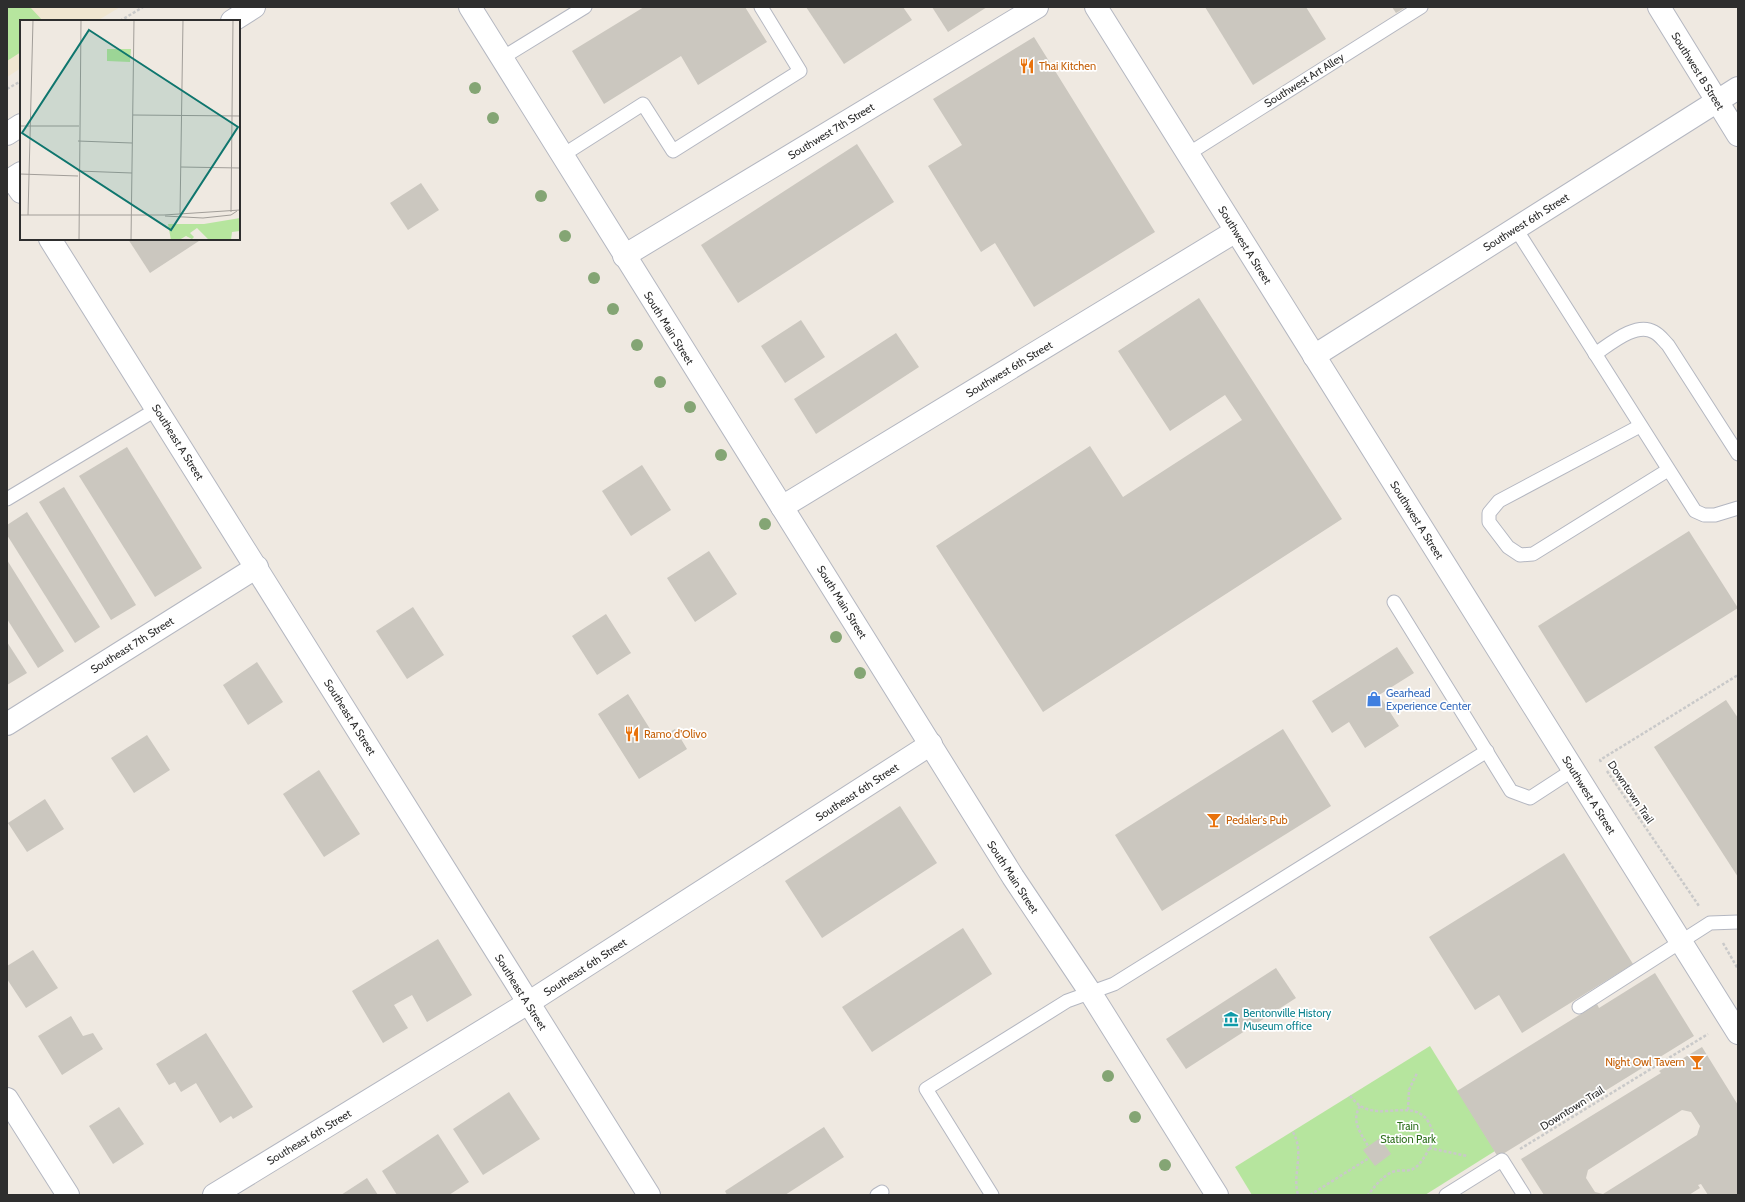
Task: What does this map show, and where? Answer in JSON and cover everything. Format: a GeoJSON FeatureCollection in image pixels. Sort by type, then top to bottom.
{"type":"FeatureCollection","features":[{"type":"Feature","properties":{"kind":"street"},"geometry":{"type":"LineString","coordinates":[[234,20],[254,7]]}},
{"type":"Feature","properties":{"kind":"street","name":"South Main Street"},"geometry":{"type":"LineString","coordinates":[[470,7],[563,155],[624,256],[931,744],[1012,877],[1090,992],[1217,1195]]}},
{"type":"Feature","properties":{"kind":"street","name":"Southwest 7th Street"},"geometry":{"type":"LineString","coordinates":[[624,256],[1037,7]]}},
{"type":"Feature","properties":{"kind":"street","name":"Southwest A Street"},"geometry":{"type":"LineString","coordinates":[[1096,7],[1738,1033]]}},
{"type":"Feature","properties":{"kind":"street","name":"Southwest B Street"},"geometry":{"type":"LineString","coordinates":[[1659,7],[1738,135]]}},
{"type":"Feature","properties":{"kind":"street","name":"Southwest 6th Street"},"geometry":{"type":"LineString","coordinates":[[1314,356],[1738,88]]}},
{"type":"Feature","properties":{"kind":"street"},"geometry":{"type":"LineString","coordinates":[[7,134],[20,126]]}},
{"type":"Feature","properties":{"kind":"street","name":"Southwest 6th Street"},"geometry":{"type":"LineString","coordinates":[[782,507],[1236,231]]}},
{"type":"Feature","properties":{"kind":"street","name":"Southeast A Street"},"geometry":{"type":"LineString","coordinates":[[51,240],[257,567],[649,1195]]}},
{"type":"Feature","properties":{"kind":"street","name":"Southeast 7th Street"},"geometry":{"type":"LineString","coordinates":[[7,724],[257,567]]}},
{"type":"Feature","properties":{"kind":"street","name":"Southeast 6th Street"},"geometry":{"type":"LineString","coordinates":[[214,1195],[528,1003],[931,744]]}},
{"type":"Feature","properties":{"kind":"street"},"geometry":{"type":"LineString","coordinates":[[7,1099],[68,1195]]}},
{"type":"Feature","properties":{"kind":"lane"},"geometry":{"type":"LineString","coordinates":[[502,58],[585,7]]}},
{"type":"Feature","properties":{"kind":"lane"},"geometry":{"type":"LineString","coordinates":[[563,155],[643,104],[673,151],[800,71],[761,7]]}},
{"type":"Feature","properties":{"kind":"lane","name":"Southwest Art Alley"},"geometry":{"type":"LineString","coordinates":[[1188,154],[1421,7]]}},
{"type":"Feature","properties":{"kind":"lane"},"geometry":{"type":"LineString","coordinates":[[1516,229],[1695,511],[1704,515],[1715,515],[1738,508]]}},
{"type":"Feature","properties":{"kind":"lane"},"geometry":{"type":"LineString","coordinates":[[1595,354],[1625,334],[1639,330],[1652,331],[1668,345],[1738,454]]}},
{"type":"Feature","properties":{"kind":"lane"},"geometry":{"type":"LineString","coordinates":[[7,499],[157,409]]}},
{"type":"Feature","properties":{"kind":"lane"},"geometry":{"type":"LineString","coordinates":[[1640,426],[1499,501],[1489,513],[1489,522],[1508,547],[1520,555],[1534,554],[1668,470]]}},
{"type":"Feature","properties":{"kind":"lane"},"geometry":{"type":"LineString","coordinates":[[1394,602],[1512,791],[1530,798],[1573,770]]}},
{"type":"Feature","properties":{"kind":"lane"},"geometry":{"type":"LineString","coordinates":[[992,1195],[926,1089],[1067,1001],[1114,984],[1487,751]]}},
{"type":"Feature","properties":{"kind":"lane"},"geometry":{"type":"LineString","coordinates":[[1579,1007],[1710,923],[1738,922]]}},
{"type":"Feature","properties":{"kind":"lane"},"geometry":{"type":"LineString","coordinates":[[1446,1195],[1500,1161],[1524,1195]]}},
{"type":"Feature","properties":{"kind":"path"},"geometry":{"type":"LineString","coordinates":[[122,20],[143,7]]}},
{"type":"Feature","properties":{"kind":"path"},"geometry":{"type":"LineString","coordinates":[[7,90],[20,82]]}},
{"type":"Feature","properties":{"kind":"path","name":"Downtown Trail"},"geometry":{"type":"LineString","coordinates":[[1738,675],[1600,760],[1710,923],[1738,969]]}},
{"type":"Feature","properties":{"kind":"path","name":"Downtown Trail"},"geometry":{"type":"LineString","coordinates":[[1500,1161],[1711,1032]]}},
{"type":"Feature","properties":{"kind":"path"},"geometry":{"type":"LineString","coordinates":[[1408,1110],[1409,1090],[1416,1073]]}},
{"type":"Feature","properties":{"kind":"path"},"geometry":{"type":"LineString","coordinates":[[1350,1096],[1360,1106],[1378,1112],[1408,1110],[1420,1113],[1427,1119],[1432,1129],[1433,1140],[1420,1163],[1412,1170],[1393,1172],[1376,1184],[1368,1195]]}},
{"type":"Feature","properties":{"kind":"path"},"geometry":{"type":"LineString","coordinates":[[1360,1106],[1356,1113],[1356,1121],[1359,1131],[1368,1146]]}},
{"type":"Feature","properties":{"kind":"path"},"geometry":{"type":"LineString","coordinates":[[1293,1132],[1299,1148],[1296,1186],[1298,1195]]}},
{"type":"Feature","properties":{"kind":"path"},"geometry":{"type":"LineString","coordinates":[[1429,1148],[1500,1161]]}},
{"type":"Feature","properties":{"kind":"path"},"geometry":{"type":"LineString","coordinates":[[1310,1195],[1369,1158]]}},
{"type":"Feature","properties":{"kind":"shaded area"},"geometry":{"type":"Polygon","coordinates":[[[7,7],[120,7],[99,20],[20,20],[20,69],[7,77],[7,7]]]}},
{"type":"Feature","properties":{"kind":"green space"},"geometry":{"type":"Polygon","coordinates":[[[7,7],[30,7],[42,20],[20,20],[20,53],[7,61],[7,7]]]}},
{"type":"Feature","properties":{"kind":"green space","name":"Train Station Park"},"geometry":{"type":"Polygon","coordinates":[[[1430,1046],[1495,1151],[1425,1195],[1252,1195],[1235,1167],[1430,1046]]]}},
{"type":"Feature","properties":{"kind":"building"},"geometry":{"type":"Polygon","coordinates":[[[644,7],[745,7],[767,42],[698,85],[681,56],[604,104],[572,51],[644,7]]]}},
{"type":"Feature","properties":{"kind":"building"},"geometry":{"type":"Polygon","coordinates":[[[806,7],[903,7],[912,20],[844,64],[806,7]]]}},
{"type":"Feature","properties":{"kind":"building"},"geometry":{"type":"Polygon","coordinates":[[[932,7],[987,7],[948,32],[932,7]]]}},
{"type":"Feature","properties":{"kind":"building"},"geometry":{"type":"Polygon","coordinates":[[[1205,7],[1306,7],[1326,39],[1253,85],[1205,7]]]}},
{"type":"Feature","properties":{"kind":"building"},"geometry":{"type":"Polygon","coordinates":[[[1392,7],[1406,7],[1396,13],[1392,7]]]}},
{"type":"Feature","properties":{"kind":"building"},"geometry":{"type":"Polygon","coordinates":[[[1034,37],[1155,232],[1034,307],[995,243],[981,252],[928,166],[962,145],[933,99],[1034,37]]]}},
{"type":"Feature","properties":{"kind":"building"},"geometry":{"type":"Polygon","coordinates":[[[857,144],[894,202],[738,303],[701,245],[857,144]]]}},
{"type":"Feature","properties":{"kind":"building"},"geometry":{"type":"Polygon","coordinates":[[[421,183],[439,210],[408,230],[390,203],[421,183]]]}},
{"type":"Feature","properties":{"kind":"building"},"geometry":{"type":"Polygon","coordinates":[[[129,240],[200,240],[150,273],[129,240]]]}},
{"type":"Feature","properties":{"kind":"building"},"geometry":{"type":"Polygon","coordinates":[[[1199,298],[1342,519],[1043,712],[936,546],[1090,446],[1123,497],[1242,420],[1225,395],[1170,431],[1118,351],[1199,298]]]}},
{"type":"Feature","properties":{"kind":"building"},"geometry":{"type":"Polygon","coordinates":[[[801,320],[825,357],[785,383],[761,346],[801,320]]]}},
{"type":"Feature","properties":{"kind":"building"},"geometry":{"type":"Polygon","coordinates":[[[896,333],[919,367],[816,434],[794,399],[896,333]]]}},
{"type":"Feature","properties":{"kind":"building"},"geometry":{"type":"Polygon","coordinates":[[[127,447],[202,568],[155,597],[79,476],[127,447]]]}},
{"type":"Feature","properties":{"kind":"building"},"geometry":{"type":"Polygon","coordinates":[[[642,465],[671,510],[631,536],[602,491],[642,465]]]}},
{"type":"Feature","properties":{"kind":"building"},"geometry":{"type":"Polygon","coordinates":[[[64,487],[136,605],[111,620],[39,502],[64,487]]]}},
{"type":"Feature","properties":{"kind":"building"},"geometry":{"type":"Polygon","coordinates":[[[27,512],[100,627],[75,643],[7,535],[7,525],[27,512]]]}},
{"type":"Feature","properties":{"kind":"building"},"geometry":{"type":"Polygon","coordinates":[[[1689,531],[1738,608],[1586,703],[1538,626],[1689,531]]]}},
{"type":"Feature","properties":{"kind":"building"},"geometry":{"type":"Polygon","coordinates":[[[709,551],[737,594],[695,622],[667,578],[709,551]]]}},
{"type":"Feature","properties":{"kind":"building"},"geometry":{"type":"Polygon","coordinates":[[[7,560],[64,651],[38,668],[7,619],[7,560]]]}},
{"type":"Feature","properties":{"kind":"building"},"geometry":{"type":"Polygon","coordinates":[[[413,607],[444,655],[407,679],[376,631],[413,607]]]}},
{"type":"Feature","properties":{"kind":"building"},"geometry":{"type":"Polygon","coordinates":[[[606,614],[631,653],[597,675],[572,636],[606,614]]]}},
{"type":"Feature","properties":{"kind":"building"},"geometry":{"type":"Polygon","coordinates":[[[7,642],[27,673],[7,685],[7,642]]]}},
{"type":"Feature","properties":{"kind":"building"},"geometry":{"type":"Polygon","coordinates":[[[1397,647],[1414,673],[1379,695],[1399,726],[1365,748],[1349,722],[1332,733],[1312,701],[1397,647]]]}},
{"type":"Feature","properties":{"kind":"building"},"geometry":{"type":"Polygon","coordinates":[[[257,662],[283,702],[248,725],[223,685],[257,662]]]}},
{"type":"Feature","properties":{"kind":"building","name":"Ramo d'Olivo"},"geometry":{"type":"Polygon","coordinates":[[[628,694],[657,740],[675,729],[687,749],[639,779],[598,714],[628,694]]]}},
{"type":"Feature","properties":{"kind":"building"},"geometry":{"type":"Polygon","coordinates":[[[1726,700],[1738,718],[1738,877],[1654,747],[1726,700]]]}},
{"type":"Feature","properties":{"kind":"building"},"geometry":{"type":"Polygon","coordinates":[[[1283,729],[1331,806],[1162,911],[1115,835],[1283,729]]]}},
{"type":"Feature","properties":{"kind":"building"},"geometry":{"type":"Polygon","coordinates":[[[147,735],[170,770],[134,793],[111,758],[147,735]]]}},
{"type":"Feature","properties":{"kind":"building"},"geometry":{"type":"Polygon","coordinates":[[[319,770],[360,834],[324,857],[283,794],[319,770]]]}},
{"type":"Feature","properties":{"kind":"building"},"geometry":{"type":"Polygon","coordinates":[[[45,799],[64,829],[27,852],[8,823],[45,799]]]}},
{"type":"Feature","properties":{"kind":"building"},"geometry":{"type":"Polygon","coordinates":[[[900,806],[937,863],[822,938],[785,881],[900,806]]]}},
{"type":"Feature","properties":{"kind":"building"},"geometry":{"type":"Polygon","coordinates":[[[1564,853],[1633,964],[1522,1033],[1499,995],[1475,1010],[1429,937],[1564,853]]]}},
{"type":"Feature","properties":{"kind":"building"},"geometry":{"type":"Polygon","coordinates":[[[963,928],[992,974],[872,1052],[842,1007],[963,928]]]}},
{"type":"Feature","properties":{"kind":"building"},"geometry":{"type":"Polygon","coordinates":[[[438,939],[472,995],[427,1022],[412,995],[394,1005],[408,1028],[383,1043],[352,991],[438,939]]]}},
{"type":"Feature","properties":{"kind":"building"},"geometry":{"type":"Polygon","coordinates":[[[33,950],[58,988],[26,1008],[7,979],[7,966],[33,950]]]}},
{"type":"Feature","properties":{"kind":"building","name":"Bentonville History Museum office"},"geometry":{"type":"Polygon","coordinates":[[[1276,968],[1296,998],[1186,1069],[1166,1039],[1276,968]]]}},
{"type":"Feature","properties":{"kind":"building"},"geometry":{"type":"Polygon","coordinates":[[[1655,973],[1694,1036],[1498,1157],[1457,1091],[1597,1004],[1599,1008],[1655,973]]]}},
{"type":"Feature","properties":{"kind":"building"},"geometry":{"type":"Polygon","coordinates":[[[71,1016],[83,1036],[93,1033],[103,1049],[62,1075],[38,1036],[71,1016]]]}},
{"type":"Feature","properties":{"kind":"building"},"geometry":{"type":"Polygon","coordinates":[[[206,1033],[253,1107],[233,1119],[231,1116],[220,1123],[196,1083],[181,1092],[175,1082],[169,1085],[156,1064],[206,1033]]]}},
{"type":"Feature","properties":{"kind":"building"},"geometry":{"type":"Polygon","coordinates":[[[1702,1047],[1738,1105],[1738,1195],[1708,1195],[1701,1184],[1698,1185],[1700,1188],[1689,1195],[1544,1195],[1521,1159],[1661,1073],[1659,1071],[1674,1062],[1675,1063],[1702,1047]],[[1682,1110],[1588,1170],[1586,1178],[1595,1192],[1603,1194],[1697,1135],[1700,1126],[1691,1112],[1682,1110]]]}},
{"type":"Feature","properties":{"kind":"building"},"geometry":{"type":"Polygon","coordinates":[[[509,1092],[540,1139],[483,1175],[453,1129],[509,1092]]]}},
{"type":"Feature","properties":{"kind":"building"},"geometry":{"type":"Polygon","coordinates":[[[119,1107],[144,1144],[113,1164],[89,1126],[119,1107]]]}},
{"type":"Feature","properties":{"kind":"building"},"geometry":{"type":"Polygon","coordinates":[[[824,1127],[844,1157],[785,1195],[727,1195],[725,1191],[824,1127]]]}},
{"type":"Feature","properties":{"kind":"building"},"geometry":{"type":"Polygon","coordinates":[[[438,1134],[469,1182],[449,1195],[397,1195],[382,1171],[438,1134]]]}},
{"type":"Feature","properties":{"kind":"building"},"geometry":{"type":"Polygon","coordinates":[[[1380,1138],[1391,1154],[1375,1166],[1363,1150],[1380,1138]]]}},
{"type":"Feature","properties":{"kind":"building"},"geometry":{"type":"Polygon","coordinates":[[[367,1178],[378,1195],[341,1195],[367,1178]]]}},
{"type":"Feature","properties":{"kind":"place","name":"Thai Kitchen"},"geometry":{"type":"Point","coordinates":[1027,66]}},
{"type":"Feature","properties":{"kind":"place","name":"Gearhead Experience Center"},"geometry":{"type":"Point","coordinates":[1374,699]}},
{"type":"Feature","properties":{"kind":"place","name":"Ramo d'Olivo"},"geometry":{"type":"Point","coordinates":[632,734]}},
{"type":"Feature","properties":{"kind":"place","name":"Pedaler's Pub"},"geometry":{"type":"Point","coordinates":[1214,820]}},
{"type":"Feature","properties":{"kind":"place","name":"Bentonville History Museum office"},"geometry":{"type":"Point","coordinates":[1231,1019]}},
{"type":"Feature","properties":{"kind":"place","name":"Night Owl Tavern"},"geometry":{"type":"Point","coordinates":[1697,1062]}}]}
